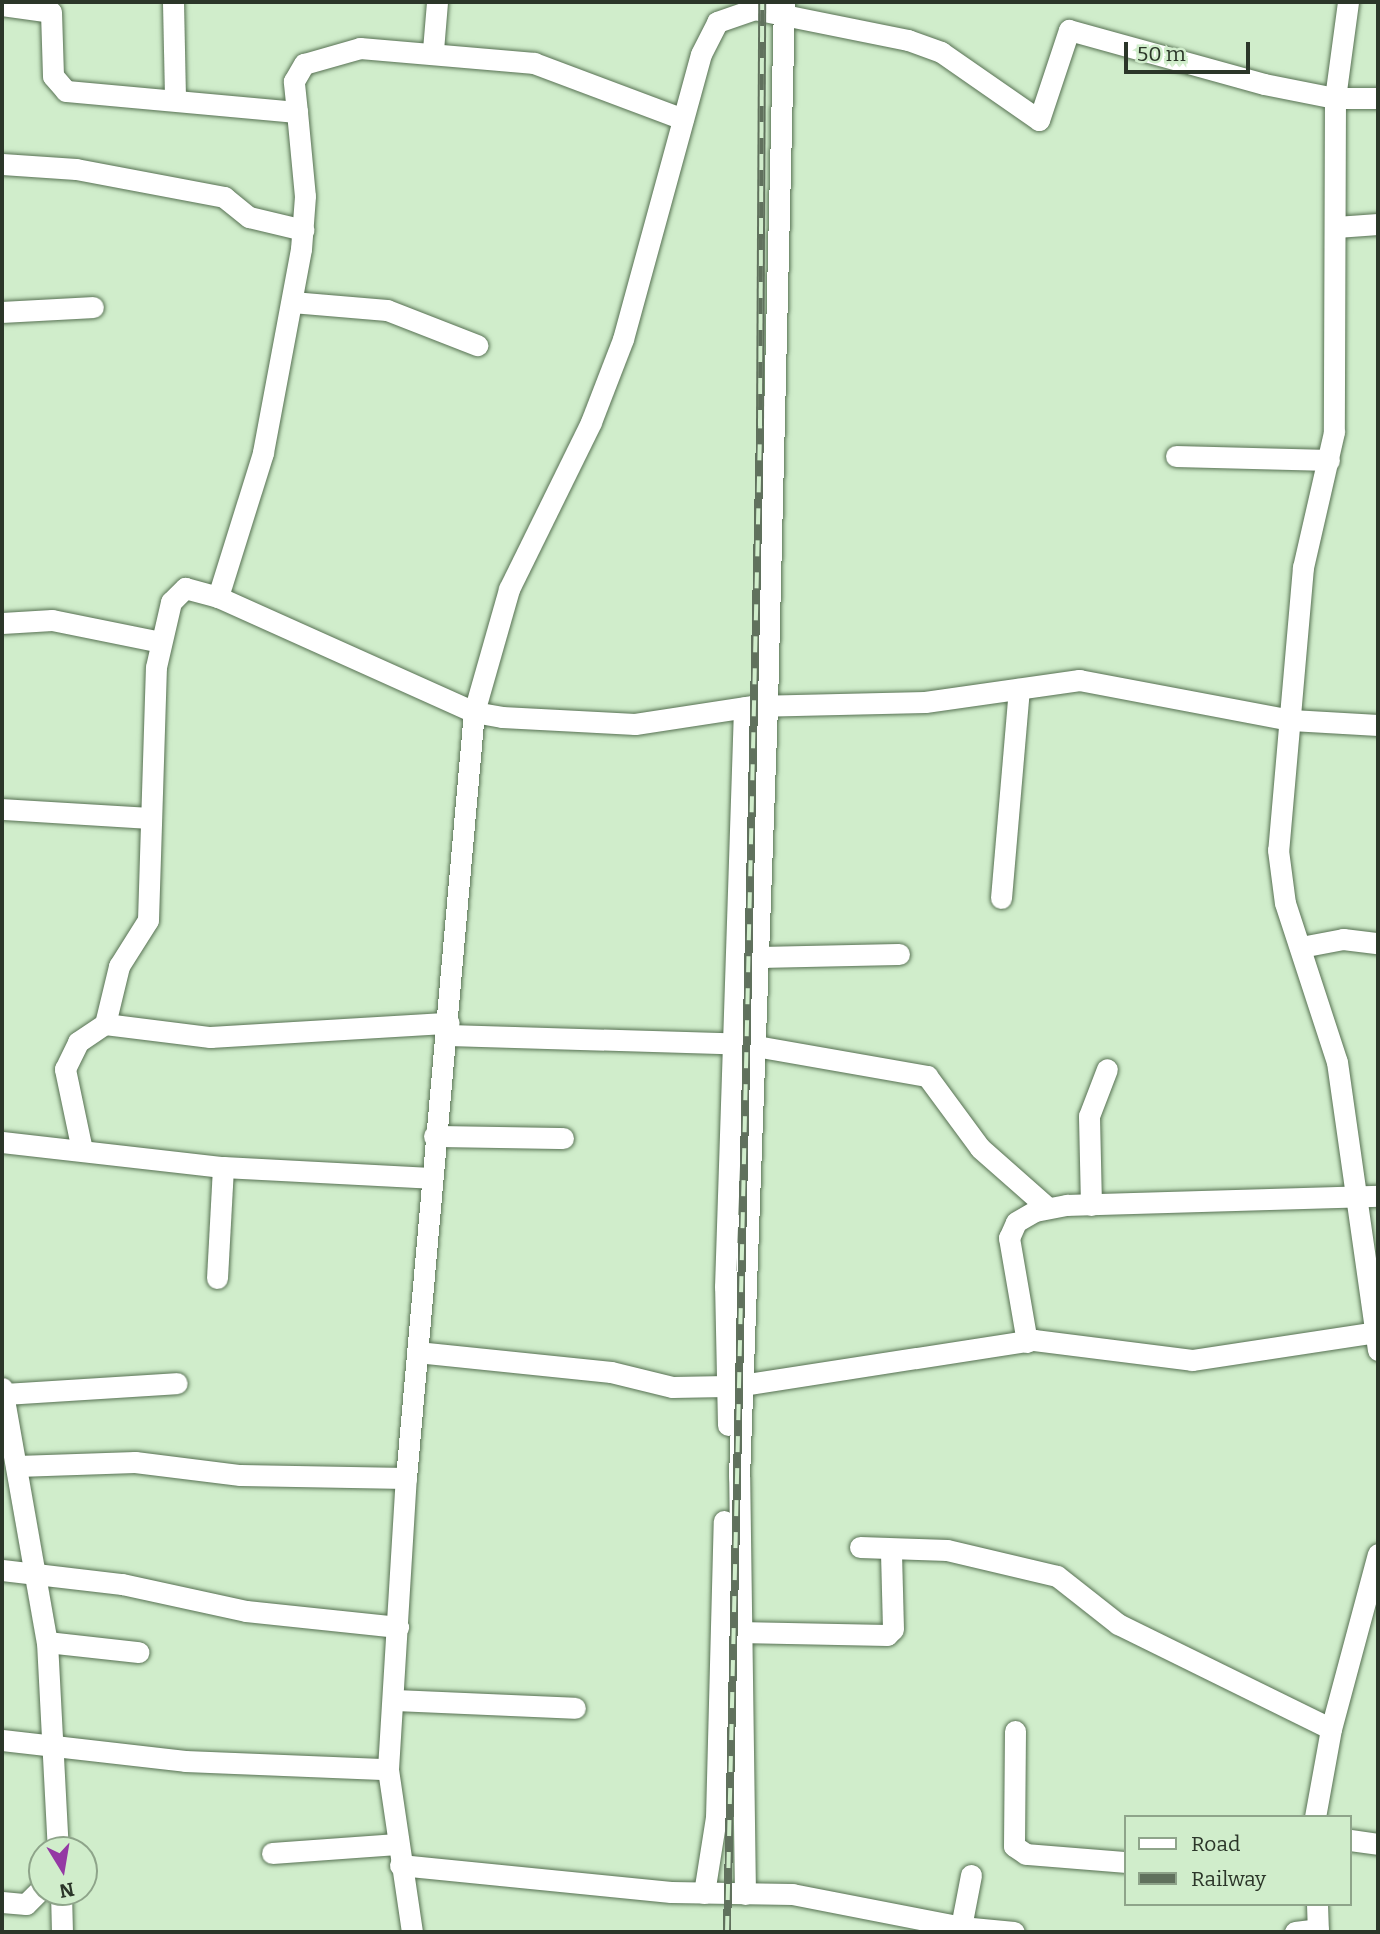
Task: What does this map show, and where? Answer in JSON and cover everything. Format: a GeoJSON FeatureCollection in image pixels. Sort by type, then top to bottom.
{"type":"FeatureCollection","features":[{"type":"Feature","properties":{"kind":"street"},"geometry":{"type":"LineString","coordinates":[[173,2],[175,99]]}},
{"type":"Feature","properties":{"kind":"street"},"geometry":{"type":"LineString","coordinates":[[433,50],[437,2]]}},
{"type":"Feature","properties":{"kind":"street"},"geometry":{"type":"LineString","coordinates":[[417,1352],[611,1372],[673,1387],[734,1385],[1027,1342],[1192,1360],[1378,1341],[1352,1199],[1337,1062],[1279,880],[1303,567],[1329,460],[1336,227],[1335,98],[1348,2]]}},
{"type":"Feature","properties":{"kind":"street"},"geometry":{"type":"LineString","coordinates":[[2,5],[50,7],[51,64],[58,85],[297,112]]}},
{"type":"Feature","properties":{"kind":"street"},"geometry":{"type":"LineString","coordinates":[[704,1893],[716,1817],[734,1385],[755,1046],[767,705],[783,8]]}},
{"type":"Feature","properties":{"kind":"street"},"geometry":{"type":"LineString","coordinates":[[412,1932],[400,1866],[388,1769],[406,1478],[431,1178],[448,1029],[474,712],[509,589],[591,422],[623,339],[683,119],[717,22],[754,9],[783,8],[850,24],[942,52],[1039,120],[1069,30],[1335,98],[1378,98]]}},
{"type":"Feature","properties":{"kind":"street"},"geometry":{"type":"LineString","coordinates":[[218,597],[263,453],[292,302],[303,230],[294,81],[315,58],[360,48],[433,50],[577,74],[683,119]]}},
{"type":"Feature","properties":{"kind":"street"},"geometry":{"type":"LineString","coordinates":[[2,164],[76,169],[224,197],[249,217],[303,230]]}},
{"type":"Feature","properties":{"kind":"street"},"geometry":{"type":"LineString","coordinates":[[1336,227],[1378,224]]}},
{"type":"Feature","properties":{"kind":"street"},"geometry":{"type":"LineString","coordinates":[[292,302],[387,310],[477,345]]}},
{"type":"Feature","properties":{"kind":"street"},"geometry":{"type":"LineString","coordinates":[[2,312],[93,307]]}},
{"type":"Feature","properties":{"kind":"street"},"geometry":{"type":"LineString","coordinates":[[1176,456],[1329,460]]}},
{"type":"Feature","properties":{"kind":"street"},"geometry":{"type":"LineString","coordinates":[[105,1024],[119,966],[148,920],[150,719],[161,642],[177,593],[194,587],[474,712],[609,724],[767,705],[925,702],[1079,680],[1114,682],[1291,720],[1378,725]]}},
{"type":"Feature","properties":{"kind":"street"},"geometry":{"type":"LineString","coordinates":[[2,623],[52,621],[161,642]]}},
{"type":"Feature","properties":{"kind":"street"},"geometry":{"type":"LineString","coordinates":[[1001,898],[1019,689]]}},
{"type":"Feature","properties":{"kind":"street"},"geometry":{"type":"LineString","coordinates":[[744,707],[732,1044],[734,1385],[745,1894]]}},
{"type":"Feature","properties":{"kind":"street"},"geometry":{"type":"LineString","coordinates":[[2,809],[148,818]]}},
{"type":"Feature","properties":{"kind":"street"},"geometry":{"type":"LineString","coordinates":[[1301,947],[1335,940],[1378,943]]}},
{"type":"Feature","properties":{"kind":"street"},"geometry":{"type":"LineString","coordinates":[[758,957],[899,954]]}},
{"type":"Feature","properties":{"kind":"street"},"geometry":{"type":"LineString","coordinates":[[82,1150],[65,1069],[78,1042],[105,1024],[210,1037],[448,1029],[732,1044],[927,1076],[980,1148],[1047,1207]]}},
{"type":"Feature","properties":{"kind":"street"},"geometry":{"type":"LineString","coordinates":[[1091,1205],[1089,1116],[1107,1069]]}},
{"type":"Feature","properties":{"kind":"street"},"geometry":{"type":"LineString","coordinates":[[435,1136],[564,1138]]}},
{"type":"Feature","properties":{"kind":"street"},"geometry":{"type":"LineString","coordinates":[[2,1142],[223,1167],[431,1178]]}},
{"type":"Feature","properties":{"kind":"street"},"geometry":{"type":"LineString","coordinates":[[217,1278],[223,1167]]}},
{"type":"Feature","properties":{"kind":"street"},"geometry":{"type":"LineString","coordinates":[[1027,1342],[1009,1238],[1021,1218],[1047,1207],[1352,1199],[1378,1196]]}},
{"type":"Feature","properties":{"kind":"street"},"geometry":{"type":"LineString","coordinates":[[3,1394],[177,1383]]}},
{"type":"Feature","properties":{"kind":"street"},"geometry":{"type":"LineString","coordinates":[[2,1388],[30,1570],[47,1642],[46,1743],[56,1836]]}},
{"type":"Feature","properties":{"kind":"street"},"geometry":{"type":"LineString","coordinates":[[11,1458],[135,1462],[240,1475],[406,1478]]}},
{"type":"Feature","properties":{"kind":"street"},"geometry":{"type":"LineString","coordinates":[[860,1547],[947,1550],[1057,1576],[1118,1624],[1331,1730]]}},
{"type":"Feature","properties":{"kind":"street"},"geometry":{"type":"LineString","coordinates":[[738,1632],[887,1635],[893,1629],[891,1550]]}},
{"type":"Feature","properties":{"kind":"street"},"geometry":{"type":"LineString","coordinates":[[1315,1815],[1331,1730],[1370,1617],[1378,1554]]}},
{"type":"Feature","properties":{"kind":"street"},"geometry":{"type":"LineString","coordinates":[[2,1570],[30,1570],[246,1611],[398,1627]]}},
{"type":"Feature","properties":{"kind":"street"},"geometry":{"type":"LineString","coordinates":[[47,1642],[138,1652]]}},
{"type":"Feature","properties":{"kind":"street"},"geometry":{"type":"LineString","coordinates":[[394,1700],[575,1709]]}},
{"type":"Feature","properties":{"kind":"street"},"geometry":{"type":"LineString","coordinates":[[1015,1731],[1013,1846],[1026,1854],[1124,1862]]}},
{"type":"Feature","properties":{"kind":"street"},"geometry":{"type":"LineString","coordinates":[[2,1740],[185,1761],[388,1769]]}},
{"type":"Feature","properties":{"kind":"street"},"geometry":{"type":"LineString","coordinates":[[1352,1840],[1378,1844]]}},
{"type":"Feature","properties":{"kind":"street"},"geometry":{"type":"LineString","coordinates":[[272,1853],[397,1844]]}},
{"type":"Feature","properties":{"kind":"street"},"geometry":{"type":"LineString","coordinates":[[400,1866],[704,1893],[792,1894],[960,1929],[1014,1932]]}},
{"type":"Feature","properties":{"kind":"street"},"geometry":{"type":"LineString","coordinates":[[960,1929],[971,1875]]}},
{"type":"Feature","properties":{"kind":"street"},"geometry":{"type":"LineString","coordinates":[[2,1902],[28,1902]]}},
{"type":"Feature","properties":{"kind":"street"},"geometry":{"type":"LineString","coordinates":[[61,1906],[62,1932]]}},
{"type":"Feature","properties":{"kind":"street"},"geometry":{"type":"LineString","coordinates":[[1295,1932],[1318,1931],[1317,1906]]}},
{"type":"Feature","properties":{"kind":"railway"},"geometry":{"type":"LineString","coordinates":[[727,1932],[760,426],[762,2]]}}]}
